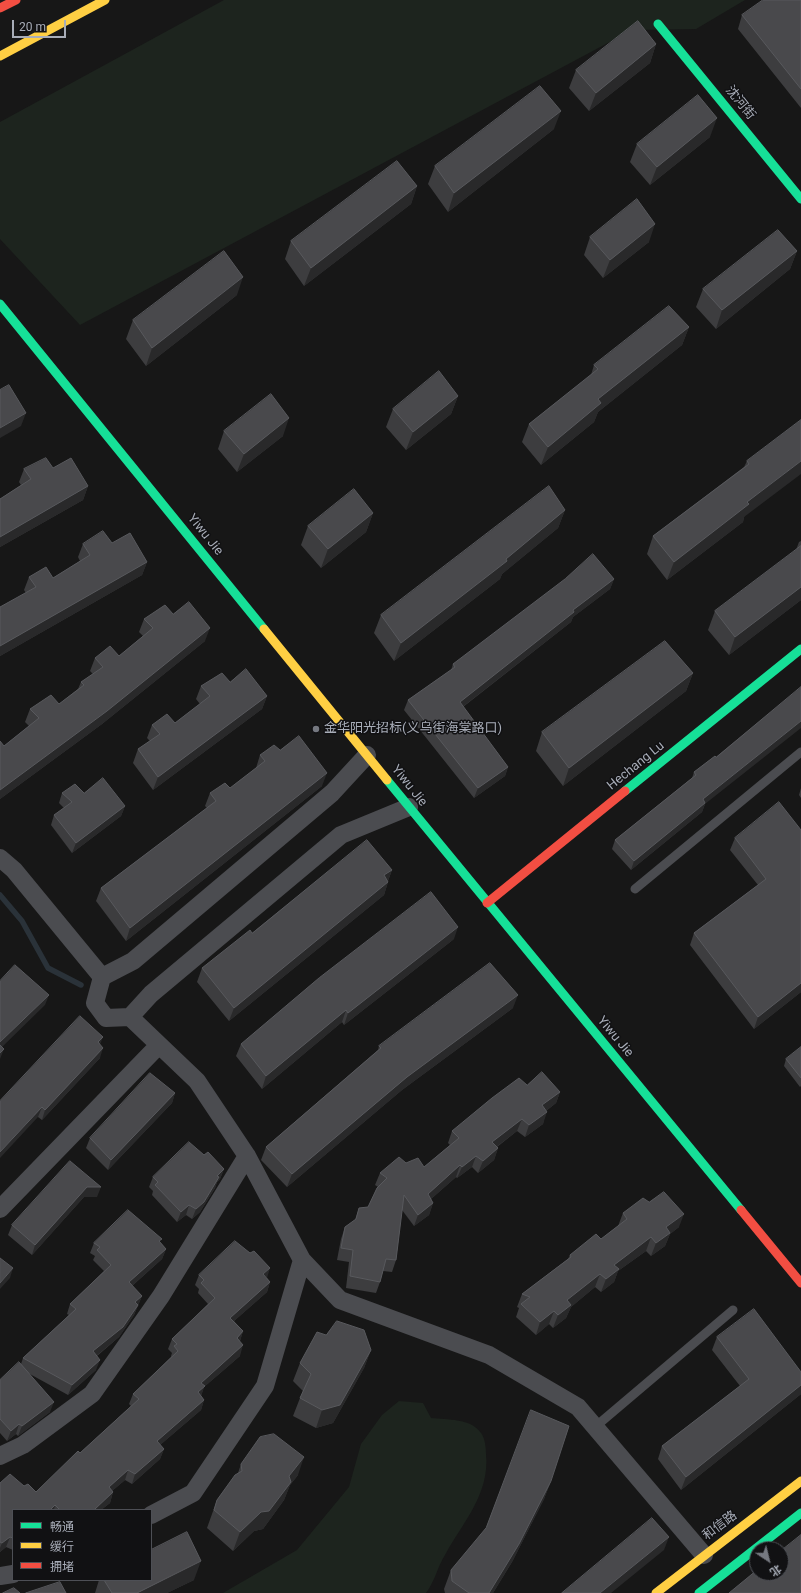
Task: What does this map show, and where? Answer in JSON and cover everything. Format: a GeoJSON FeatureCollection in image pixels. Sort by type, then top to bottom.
{"type":"FeatureCollection","features":[{"type":"Feature","properties":{"kind":"street"},"geometry":{"type":"LineString","coordinates":[[0,8],[16,0]]}},
{"type":"Feature","properties":{"kind":"street"},"geometry":{"type":"LineString","coordinates":[[0,56],[104,0]]}},
{"type":"Feature","properties":{"kind":"street","name":"沈河街"},"geometry":{"type":"LineString","coordinates":[[658,24],[801,199]]}},
{"type":"Feature","properties":{"kind":"street","name":"Yiwu Jie"},"geometry":{"type":"LineString","coordinates":[[0,304],[6,322],[367,755],[487,903],[801,1282]]}},
{"type":"Feature","properties":{"kind":"street","name":"Hechang Lu"},"geometry":{"type":"LineString","coordinates":[[487,903],[801,649]]}},
{"type":"Feature","properties":{"kind":"street"},"geometry":{"type":"LineString","coordinates":[[367,755],[332,793],[140,956],[102,977],[95,1003],[106,1018],[130,1017],[151,994],[341,835],[409,807]]}},
{"type":"Feature","properties":{"kind":"street"},"geometry":{"type":"LineString","coordinates":[[0,858],[14,870],[102,977]]}},
{"type":"Feature","properties":{"kind":"street"},"geometry":{"type":"LineString","coordinates":[[130,1017],[197,1081],[247,1156],[302,1260],[340,1300],[489,1355],[578,1407],[704,1554]]}},
{"type":"Feature","properties":{"kind":"street"},"geometry":{"type":"LineString","coordinates":[[0,1209],[159,1045]]}},
{"type":"Feature","properties":{"kind":"street"},"geometry":{"type":"LineString","coordinates":[[0,1456],[23,1445],[92,1394],[161,1296],[247,1156]]}},
{"type":"Feature","properties":{"kind":"street"},"geometry":{"type":"LineString","coordinates":[[152,1515],[193,1493],[265,1386],[302,1260]]}},
{"type":"Feature","properties":{"kind":"street","name":"和信路"},"geometry":{"type":"LineString","coordinates":[[656,1593],[704,1554],[801,1481]]}},
{"type":"Feature","properties":{"kind":"street"},"geometry":{"type":"LineString","coordinates":[[699,1593],[800,1516]]}},
{"type":"Feature","properties":{"kind":"street"},"geometry":{"type":"LineString","coordinates":[[0,1576],[5,1577],[12,1574]]}},
{"type":"Feature","properties":{"kind":"lane"},"geometry":{"type":"LineString","coordinates":[[634,889],[801,752]]}},
{"type":"Feature","properties":{"kind":"lane"},"geometry":{"type":"LineString","coordinates":[[595,1426],[733,1310]]}},
{"type":"Feature","properties":{"kind":"shaded area"},"geometry":{"type":"Polygon","coordinates":[[[224,0],[745,0],[696,29],[632,30],[80,325],[0,239],[0,122],[224,0]]]}},
{"type":"Feature","properties":{"kind":"shaded area"},"geometry":{"type":"Polygon","coordinates":[[[399,1401],[423,1403],[431,1418],[465,1422],[477,1428],[483,1438],[486,1452],[486,1468],[480,1495],[442,1560],[432,1584],[426,1593],[223,1593],[297,1550],[349,1487],[361,1444],[382,1415],[399,1401]]]}},
{"type":"Feature","properties":{"kind":"building"},"geometry":{"type":"Polygon","coordinates":[[[763,0],[801,0],[801,89],[742,15],[763,0]]]}},
{"type":"Feature","properties":{"kind":"building"},"geometry":{"type":"Polygon","coordinates":[[[638,21],[656,44],[596,93],[576,70],[638,21]]]}},
{"type":"Feature","properties":{"kind":"building"},"geometry":{"type":"Polygon","coordinates":[[[540,86],[561,111],[454,193],[435,166],[540,86]]]}},
{"type":"Feature","properties":{"kind":"building"},"geometry":{"type":"Polygon","coordinates":[[[698,95],[717,118],[657,167],[637,144],[698,95]]]}},
{"type":"Feature","properties":{"kind":"building"},"geometry":{"type":"Polygon","coordinates":[[[397,161],[417,186],[311,268],[291,241],[397,161]]]}},
{"type":"Feature","properties":{"kind":"building"},"geometry":{"type":"Polygon","coordinates":[[[637,199],[655,224],[610,260],[590,237],[637,199]]]}},
{"type":"Feature","properties":{"kind":"building"},"geometry":{"type":"Polygon","coordinates":[[[778,230],[797,251],[722,310],[703,289],[778,230]]]}},
{"type":"Feature","properties":{"kind":"building"},"geometry":{"type":"Polygon","coordinates":[[[224,251],[243,277],[152,348],[133,320],[224,251]]]}},
{"type":"Feature","properties":{"kind":"building"},"geometry":{"type":"Polygon","coordinates":[[[669,306],[689,327],[598,399],[601,403],[548,447],[529,424],[598,369],[594,365],[669,306]]]}},
{"type":"Feature","properties":{"kind":"building"},"geometry":{"type":"Polygon","coordinates":[[[439,371],[458,396],[413,432],[393,409],[439,371]]]}},
{"type":"Feature","properties":{"kind":"building"},"geometry":{"type":"Polygon","coordinates":[[[9,385],[26,413],[0,428],[0,390],[9,385]]]}},
{"type":"Feature","properties":{"kind":"building"},"geometry":{"type":"Polygon","coordinates":[[[271,394],[289,418],[244,454],[224,431],[271,394]]]}},
{"type":"Feature","properties":{"kind":"building"},"geometry":{"type":"Polygon","coordinates":[[[801,420],[801,461],[747,502],[749,504],[674,562],[653,536],[749,464],[747,461],[801,420]]]}},
{"type":"Feature","properties":{"kind":"building"},"geometry":{"type":"Polygon","coordinates":[[[46,458],[53,468],[71,458],[88,486],[0,537],[0,499],[31,479],[24,469],[46,458]]]}},
{"type":"Feature","properties":{"kind":"building"},"geometry":{"type":"Polygon","coordinates":[[[549,486],[565,510],[506,559],[507,561],[401,643],[381,615],[549,486]]]}},
{"type":"Feature","properties":{"kind":"building"},"geometry":{"type":"Polygon","coordinates":[[[354,489],[373,513],[328,549],[308,526],[354,489]]]}},
{"type":"Feature","properties":{"kind":"building"},"geometry":{"type":"Polygon","coordinates":[[[103,531],[112,543],[130,533],[147,562],[0,646],[0,607],[36,587],[29,577],[46,567],[53,578],[90,555],[83,544],[103,531]]]}},
{"type":"Feature","properties":{"kind":"building"},"geometry":{"type":"Polygon","coordinates":[[[801,546],[801,587],[735,637],[715,611],[801,546]]]}},
{"type":"Feature","properties":{"kind":"building"},"geometry":{"type":"Polygon","coordinates":[[[593,554],[614,579],[573,610],[574,612],[460,702],[508,767],[478,788],[408,700],[455,667],[453,664],[565,579],[593,554]]]}},
{"type":"Feature","properties":{"kind":"building"},"geometry":{"type":"Polygon","coordinates":[[[189,602],[210,628],[107,711],[0,790],[0,741],[4,746],[39,718],[30,709],[51,695],[59,704],[84,685],[81,682],[103,667],[95,658],[110,646],[119,656],[153,628],[144,619],[165,605],[173,614],[189,602]]]}},
{"type":"Feature","properties":{"kind":"building"},"geometry":{"type":"Polygon","coordinates":[[[665,641],[693,673],[569,768],[542,732],[665,641]]]}},
{"type":"Feature","properties":{"kind":"building"},"geometry":{"type":"Polygon","coordinates":[[[246,669],[267,696],[158,777],[138,749],[160,734],[152,725],[167,714],[175,723],[210,696],[201,686],[222,673],[230,682],[246,669]]]}},
{"type":"Feature","properties":{"kind":"building"},"geometry":{"type":"Polygon","coordinates":[[[801,687],[801,721],[703,799],[705,803],[634,861],[615,840],[696,775],[694,772],[715,756],[716,757],[801,687]]]}},
{"type":"Feature","properties":{"kind":"building"},"geometry":{"type":"Polygon","coordinates":[[[299,736],[327,773],[130,928],[101,888],[216,801],[210,793],[225,783],[230,788],[265,761],[260,755],[274,745],[280,750],[299,736]]]}},
{"type":"Feature","properties":{"kind":"building"},"geometry":{"type":"Polygon","coordinates":[[[103,778],[125,806],[76,843],[54,815],[72,802],[62,793],[75,784],[84,793],[103,778]]]}},
{"type":"Feature","properties":{"kind":"building"},"geometry":{"type":"Polygon","coordinates":[[[779,802],[801,830],[801,983],[758,1017],[694,933],[766,879],[735,838],[779,802]]]}},
{"type":"Feature","properties":{"kind":"building"},"geometry":{"type":"Polygon","coordinates":[[[367,840],[392,870],[384,875],[388,882],[234,1008],[202,968],[250,930],[252,933],[367,840]]]}},
{"type":"Feature","properties":{"kind":"building"},"geometry":{"type":"Polygon","coordinates":[[[431,892],[458,927],[348,1013],[346,1010],[266,1076],[241,1044],[319,978],[431,892]]]}},
{"type":"Feature","properties":{"kind":"building"},"geometry":{"type":"Polygon","coordinates":[[[490,963],[518,995],[407,1077],[292,1174],[266,1147],[381,1048],[379,1046],[490,963]]]}},
{"type":"Feature","properties":{"kind":"building"},"geometry":{"type":"Polygon","coordinates":[[[15,965],[49,995],[0,1042],[0,981],[15,965]]]}},
{"type":"Feature","properties":{"kind":"building"},"geometry":{"type":"Polygon","coordinates":[[[80,1016],[103,1037],[98,1042],[103,1048],[45,1110],[42,1107],[0,1152],[0,1101],[80,1016]]]}},
{"type":"Feature","properties":{"kind":"building"},"geometry":{"type":"Polygon","coordinates":[[[0,1045],[4,1049],[0,1053],[0,1045]]]}},
{"type":"Feature","properties":{"kind":"building"},"geometry":{"type":"Polygon","coordinates":[[[801,1047],[801,1078],[786,1059],[801,1047]]]}},
{"type":"Feature","properties":{"kind":"building"},"geometry":{"type":"Polygon","coordinates":[[[542,1072],[560,1092],[542,1105],[547,1112],[529,1125],[522,1119],[492,1142],[498,1148],[483,1161],[476,1156],[462,1167],[460,1165],[428,1194],[433,1203],[418,1215],[404,1195],[396,1260],[386,1259],[380,1282],[350,1276],[353,1250],[341,1248],[345,1227],[356,1219],[359,1208],[368,1207],[377,1188],[387,1178],[380,1173],[399,1157],[406,1163],[418,1158],[424,1167],[459,1138],[452,1131],[492,1098],[519,1078],[527,1085],[542,1072]]]}},
{"type":"Feature","properties":{"kind":"building"},"geometry":{"type":"Polygon","coordinates":[[[150,1073],[175,1093],[111,1160],[90,1138],[150,1073]]]}},
{"type":"Feature","properties":{"kind":"building"},"geometry":{"type":"Polygon","coordinates":[[[189,1142],[204,1155],[208,1152],[224,1169],[217,1176],[219,1177],[204,1202],[196,1209],[189,1205],[181,1212],[155,1185],[158,1182],[153,1177],[189,1142]]]}},
{"type":"Feature","properties":{"kind":"building"},"geometry":{"type":"Polygon","coordinates":[[[70,1161],[101,1187],[87,1187],[35,1245],[12,1225],[70,1161]]]}},
{"type":"Feature","properties":{"kind":"building"},"geometry":{"type":"Polygon","coordinates":[[[664,1192],[684,1214],[666,1227],[670,1233],[656,1243],[651,1237],[614,1265],[619,1269],[606,1279],[600,1274],[567,1300],[571,1305],[558,1315],[554,1311],[540,1322],[521,1304],[530,1297],[522,1294],[571,1257],[570,1255],[596,1234],[601,1239],[627,1219],[623,1213],[643,1198],[649,1202],[664,1192]]]}},
{"type":"Feature","properties":{"kind":"building"},"geometry":{"type":"Polygon","coordinates":[[[128,1210],[162,1239],[159,1241],[166,1249],[129,1282],[142,1296],[135,1302],[138,1305],[123,1327],[93,1351],[100,1360],[72,1385],[23,1358],[76,1309],[70,1304],[111,1265],[97,1250],[100,1247],[94,1243],[128,1210]]]}},
{"type":"Feature","properties":{"kind":"building"},"geometry":{"type":"Polygon","coordinates":[[[235,1241],[250,1253],[254,1251],[270,1268],[263,1274],[270,1282],[230,1318],[243,1331],[237,1338],[243,1345],[201,1383],[205,1386],[198,1392],[204,1400],[157,1441],[164,1449],[135,1474],[128,1470],[109,1487],[113,1492],[95,1509],[59,1509],[55,1505],[51,1509],[12,1509],[12,1538],[10,1537],[2,1543],[0,1542],[0,1483],[10,1474],[24,1486],[28,1484],[36,1492],[78,1451],[80,1453],[139,1399],[133,1394],[178,1351],[174,1346],[177,1344],[172,1339],[215,1298],[201,1283],[204,1280],[199,1275],[235,1241]]]}},
{"type":"Feature","properties":{"kind":"building"},"geometry":{"type":"Polygon","coordinates":[[[0,1258],[13,1268],[0,1283],[0,1258]]]}},
{"type":"Feature","properties":{"kind":"building"},"geometry":{"type":"Polygon","coordinates":[[[754,1309],[801,1372],[801,1385],[686,1477],[662,1446],[749,1379],[717,1337],[754,1309]]]}},
{"type":"Feature","properties":{"kind":"building"},"geometry":{"type":"Polygon","coordinates":[[[337,1321],[364,1330],[371,1350],[340,1405],[322,1410],[300,1398],[311,1374],[300,1363],[317,1332],[326,1335],[337,1321]]]}},
{"type":"Feature","properties":{"kind":"building"},"geometry":{"type":"Polygon","coordinates":[[[19,1362],[54,1402],[22,1426],[19,1424],[11,1431],[0,1419],[0,1380],[19,1362]]]}},
{"type":"Feature","properties":{"kind":"building"},"geometry":{"type":"Polygon","coordinates":[[[531,1410],[569,1426],[551,1481],[519,1544],[489,1593],[469,1593],[452,1581],[451,1570],[486,1528],[531,1410]]]}},
{"type":"Feature","properties":{"kind":"building"},"geometry":{"type":"Polygon","coordinates":[[[274,1434],[304,1457],[289,1476],[291,1482],[269,1511],[261,1512],[240,1532],[214,1510],[217,1500],[235,1475],[242,1471],[241,1464],[260,1437],[274,1434]]]}},
{"type":"Feature","properties":{"kind":"building"},"geometry":{"type":"Polygon","coordinates":[[[652,1518],[669,1537],[600,1593],[562,1593],[652,1518]]]}},
{"type":"Feature","properties":{"kind":"building"},"geometry":{"type":"Polygon","coordinates":[[[187,1532],[201,1561],[137,1593],[112,1593],[105,1581],[152,1581],[152,1550],[187,1532]]]}},
{"type":"Feature","properties":{"kind":"building"},"geometry":{"type":"Polygon","coordinates":[[[801,1535],[801,1593],[729,1593],[749,1577],[749,1581],[789,1581],[789,1545],[801,1535]]]}},
{"type":"Feature","properties":{"kind":"building"},"geometry":{"type":"Polygon","coordinates":[[[60,1582],[66,1593],[26,1593],[60,1582]]]}},
{"type":"Feature","properties":{"kind":"building"},"geometry":{"type":"Polygon","coordinates":[[[14,1588],[20,1593],[3,1593],[14,1588]]]}},
{"type":"Feature","properties":{"kind":"waterway"},"geometry":{"type":"LineString","coordinates":[[0,895],[22,921],[48,968],[81,985]]}},
{"type":"Feature","properties":{"kind":"traffic: fast"},"geometry":{"type":"LineString","coordinates":[[658,24],[801,199]]}},
{"type":"Feature","properties":{"kind":"traffic: fast"},"geometry":{"type":"LineString","coordinates":[[0,304],[264,629]]}},
{"type":"Feature","properties":{"kind":"traffic: fast"},"geometry":{"type":"LineString","coordinates":[[625,791],[801,649]]}},
{"type":"Feature","properties":{"kind":"traffic: fast"},"geometry":{"type":"LineString","coordinates":[[387,780],[741,1210]]}},
{"type":"Feature","properties":{"kind":"traffic: fast"},"geometry":{"type":"LineString","coordinates":[[699,1593],[801,1513]]}},
{"type":"Feature","properties":{"kind":"traffic: slow"},"geometry":{"type":"LineString","coordinates":[[0,56],[105,0]]}},
{"type":"Feature","properties":{"kind":"traffic: slow"},"geometry":{"type":"LineString","coordinates":[[264,629],[387,780]]}},
{"type":"Feature","properties":{"kind":"traffic: slow"},"geometry":{"type":"LineString","coordinates":[[656,1593],[801,1481]]}},
{"type":"Feature","properties":{"kind":"traffic: jam"},"geometry":{"type":"LineString","coordinates":[[0,8],[16,0]]}},
{"type":"Feature","properties":{"kind":"traffic: jam"},"geometry":{"type":"LineString","coordinates":[[487,903],[625,791]]}},
{"type":"Feature","properties":{"kind":"traffic: jam"},"geometry":{"type":"LineString","coordinates":[[741,1210],[801,1283]]}},
{"type":"Feature","properties":{"kind":"place","name":"金华阳光招标(义乌街海棠路口)"},"geometry":{"type":"Point","coordinates":[316,729]}}]}
